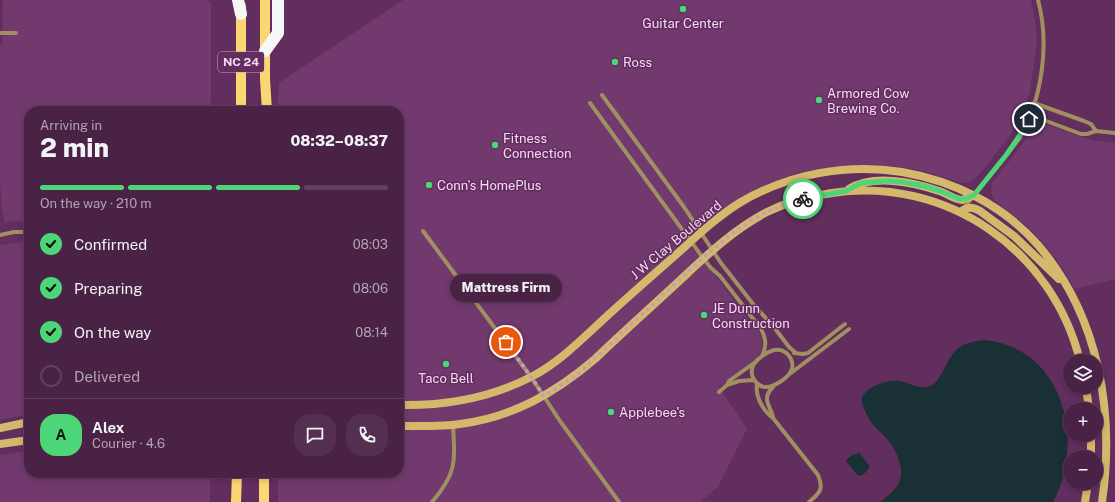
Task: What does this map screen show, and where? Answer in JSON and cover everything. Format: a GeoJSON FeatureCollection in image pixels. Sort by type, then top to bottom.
{"type":"FeatureCollection","features":[{"type":"Feature","properties":{"kind":"highway"},"geometry":{"type":"LineString","coordinates":[[238,0],[241,14]]}},
{"type":"Feature","properties":{"kind":"highway"},"geometry":{"type":"LineString","coordinates":[[265,51],[278,33],[278,0]]}},
{"type":"Feature","properties":{"kind":"main road","name":"NC 24"},"geometry":{"type":"LineString","coordinates":[[240,106],[242,0]]}},
{"type":"Feature","properties":{"kind":"main road","name":"NC 24"},"geometry":{"type":"LineString","coordinates":[[265,0],[266,106]]}},
{"type":"Feature","properties":{"kind":"main road"},"geometry":{"type":"LineString","coordinates":[[236,502],[237,478]]}},
{"type":"Feature","properties":{"kind":"main road"},"geometry":{"type":"LineString","coordinates":[[264,478],[264,502]]}},
{"type":"Feature","properties":{"kind":"street"},"geometry":{"type":"LineString","coordinates":[[960,212],[1018,138],[1030,115],[1040,73],[1043,49],[1043,26],[1038,0]]}},
{"type":"Feature","properties":{"kind":"street"},"geometry":{"type":"LineString","coordinates":[[0,33],[16,33]]}},
{"type":"Feature","properties":{"kind":"street"},"geometry":{"type":"LineString","coordinates":[[602,95],[701,232],[712,250],[753,304],[773,326],[789,347],[796,353]]}},
{"type":"Feature","properties":{"kind":"street"},"geometry":{"type":"LineString","coordinates":[[590,103],[703,258],[720,276],[761,329],[766,345],[762,356]]}},
{"type":"Feature","properties":{"kind":"street"},"geometry":{"type":"LineString","coordinates":[[1034,103],[1084,120],[1091,124],[1096,131]]}},
{"type":"Feature","properties":{"kind":"street"},"geometry":{"type":"LineString","coordinates":[[1030,115],[1080,134],[1087,134],[1096,131],[1115,134]]}},
{"type":"Feature","properties":{"kind":"street","name":"J W Clay Boulevard"},"geometry":{"type":"LineString","coordinates":[[404,405],[427,405],[463,400],[497,391],[531,377],[566,353],[701,232],[728,211],[757,194],[789,181],[827,172],[859,169],[894,171],[940,181],[974,195],[1005,214],[1027,233],[1052,262],[1066,284],[1087,330],[1101,381],[1107,443],[1106,474],[1102,502]]}},
{"type":"Feature","properties":{"kind":"street"},"geometry":{"type":"LineString","coordinates":[[846,191],[861,183],[886,181],[924,186],[959,199],[965,199],[974,195]]}},
{"type":"Feature","properties":{"kind":"street"},"geometry":{"type":"LineString","coordinates":[[404,426],[453,425],[469,423],[497,416],[522,407],[544,396],[577,375],[732,233],[768,211],[809,197],[846,191],[872,190],[905,194],[936,202],[960,212],[980,223],[1007,242],[1038,273],[1052,292],[1063,313],[1071,331],[1078,354]]}},
{"type":"Feature","properties":{"kind":"street"},"geometry":{"type":"LineString","coordinates":[[960,212],[970,207],[980,210],[1014,236],[1066,284]]}},
{"type":"Feature","properties":{"kind":"street"},"geometry":{"type":"LineString","coordinates":[[424,231],[531,377],[560,421],[618,502]]}},
{"type":"Feature","properties":{"kind":"street"},"geometry":{"type":"LineString","coordinates":[[0,235],[14,232],[24,232]]}},
{"type":"Feature","properties":{"kind":"street"},"geometry":{"type":"LineString","coordinates":[[719,392],[727,385],[729,381],[769,351],[774,350],[803,354],[808,353],[845,324]]}},
{"type":"Feature","properties":{"kind":"street"},"geometry":{"type":"LineString","coordinates":[[773,418],[767,402],[768,392],[789,374],[849,329]]}},
{"type":"Feature","properties":{"kind":"street"},"geometry":{"type":"LineString","coordinates":[[784,351],[792,360],[792,370],[789,374]]}},
{"type":"Feature","properties":{"kind":"street"},"geometry":{"type":"LineString","coordinates":[[756,361],[752,369],[752,375],[756,382],[762,387],[771,387],[775,385]]}},
{"type":"Feature","properties":{"kind":"street"},"geometry":{"type":"LineString","coordinates":[[727,385],[739,381],[756,382]]}},
{"type":"Feature","properties":{"kind":"street"},"geometry":{"type":"LineString","coordinates":[[756,382],[756,390],[768,414],[773,418],[818,474],[821,481],[819,493],[808,502]]}},
{"type":"Feature","properties":{"kind":"street"},"geometry":{"type":"LineString","coordinates":[[0,428],[24,423]]}},
{"type":"Feature","properties":{"kind":"street"},"geometry":{"type":"LineString","coordinates":[[432,502],[444,487],[452,470],[455,454],[453,425]]}},
{"type":"Feature","properties":{"kind":"street"},"geometry":{"type":"LineString","coordinates":[[0,444],[24,441]]}},
{"type":"Feature","properties":{"kind":"street"},"geometry":{"type":"LineString","coordinates":[[1085,502],[1087,490]]}},
{"type":"Feature","properties":{"kind":"shaded area"},"geometry":{"type":"Polygon","coordinates":[[[3,0],[207,0],[211,2],[211,106],[24,106],[24,222],[13,221],[5,223],[2,210],[0,182],[0,45],[2,45],[3,0]]]}},
{"type":"Feature","properties":{"kind":"shaded area"},"geometry":{"type":"Polygon","coordinates":[[[403,0],[1031,0],[1037,41],[1030,91],[1024,110],[1010,136],[972,181],[962,183],[913,169],[882,165],[841,166],[814,170],[784,178],[756,190],[686,241],[718,279],[761,335],[762,346],[761,351],[755,360],[719,387],[747,429],[718,487],[701,502],[278,502],[278,478],[404,478],[404,106],[277,106],[279,83],[403,0]]]}},
{"type":"Feature","properties":{"kind":"shaded area"},"geometry":{"type":"Polygon","coordinates":[[[1036,124],[1044,124],[1092,140],[1115,143],[1115,279],[1075,289],[1061,266],[1046,246],[1029,228],[994,200],[991,192],[992,183],[1036,124]]]}},
{"type":"Feature","properties":{"kind":"shaded area"},"geometry":{"type":"Polygon","coordinates":[[[24,242],[24,415],[0,420],[0,245],[24,242]]]}},
{"type":"Feature","properties":{"kind":"shaded area"},"geometry":{"type":"Polygon","coordinates":[[[985,340],[1012,347],[1033,360],[1049,378],[1061,401],[1063,409],[1063,442],[1067,442],[1067,450],[1063,450],[1063,478],[1053,502],[880,502],[897,486],[900,480],[901,470],[900,464],[891,444],[873,425],[866,413],[862,404],[863,395],[875,386],[891,381],[900,381],[920,387],[928,387],[938,379],[953,353],[962,346],[976,341],[985,340]]]}},
{"type":"Feature","properties":{"kind":"shaded area"},"geometry":{"type":"Polygon","coordinates":[[[24,452],[24,478],[210,478],[210,502],[0,502],[0,455],[24,452]]]}},
{"type":"Feature","properties":{"kind":"shaded area"},"geometry":{"type":"Polygon","coordinates":[[[859,452],[870,467],[861,476],[858,476],[846,461],[854,454],[855,455],[859,452]]]}},
{"type":"Feature","properties":{"kind":"way so far"},"geometry":{"type":"LineString","coordinates":[[506,342],[544,396],[577,375],[732,233],[768,211],[803,199]]}},
{"type":"Feature","properties":{"kind":"place","name":"Guitar Center"},"geometry":{"type":"Point","coordinates":[683,9]}},
{"type":"Feature","properties":{"kind":"place","name":"Ross"},"geometry":{"type":"Point","coordinates":[615,62]}},
{"type":"Feature","properties":{"kind":"place","name":"Armored Cow Brewing Co."},"geometry":{"type":"Point","coordinates":[819,100]}},
{"type":"Feature","properties":{"kind":"place","name":"Fitness Connection"},"geometry":{"type":"Point","coordinates":[495,145]}},
{"type":"Feature","properties":{"kind":"place","name":"Conn's HomePlus"},"geometry":{"type":"Point","coordinates":[429,185]}},
{"type":"Feature","properties":{"kind":"place","name":"JE Dunn Construction"},"geometry":{"type":"Point","coordinates":[704,315]}},
{"type":"Feature","properties":{"kind":"place","name":"Mattress Firm"},"geometry":{"type":"Point","coordinates":[506,342]}},
{"type":"Feature","properties":{"kind":"place","name":"Taco Bell"},"geometry":{"type":"Point","coordinates":[446,364]}},
{"type":"Feature","properties":{"kind":"place","name":"Applebee's"},"geometry":{"type":"Point","coordinates":[611,412]}},
{"type":"Feature","properties":{"kind":"route"},"geometry":{"type":"LineString","coordinates":[[803,199],[827,193],[846,191],[861,183],[878,181],[902,182],[924,186],[962,200],[965,199],[974,195],[1007,154],[1025,128],[1029,119]]}}]}
